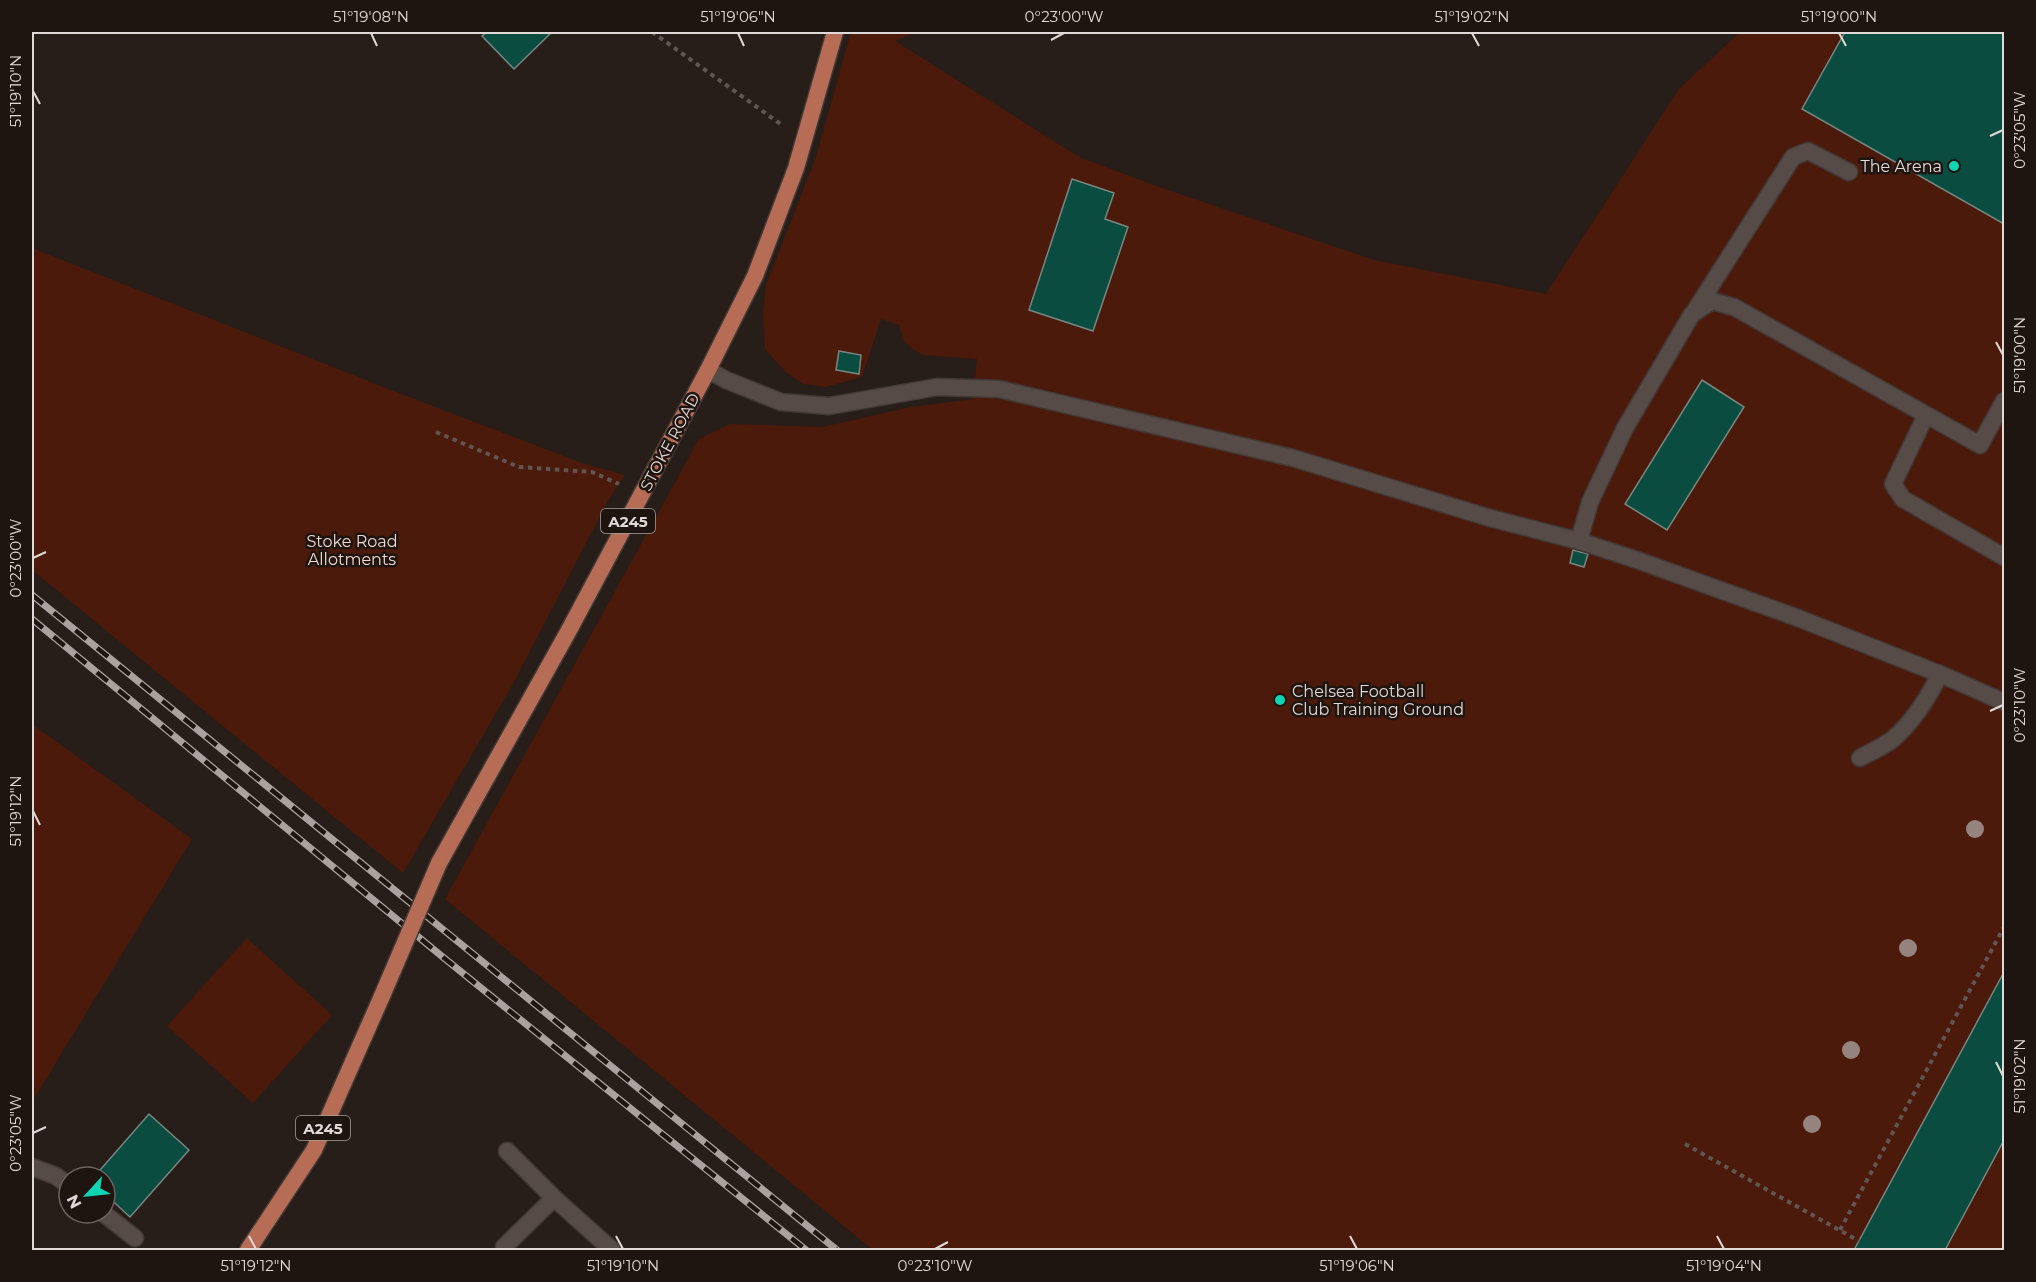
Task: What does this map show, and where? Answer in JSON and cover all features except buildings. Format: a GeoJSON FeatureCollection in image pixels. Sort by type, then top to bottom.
{"type":"FeatureCollection","features":[{"type":"Feature","properties":{"kind":"main road","name":"STOKE ROAD"},"geometry":{"type":"LineString","coordinates":[[248,1251],[314,1150],[439,863],[568,632],[708,370],[754,276],[796,168],[835,32]]}},
{"type":"Feature","properties":{"kind":"street"},"geometry":{"type":"LineString","coordinates":[[1579,541],[1590,502],[1625,428],[1692,315],[1793,158],[1808,151],[1849,172]]}},
{"type":"Feature","properties":{"kind":"street"},"geometry":{"type":"LineString","coordinates":[[1692,315],[1712,301],[1734,307],[1980,445],[2004,401]]}},
{"type":"Feature","properties":{"kind":"street"},"geometry":{"type":"LineString","coordinates":[[708,370],[726,380],[781,402],[829,406],[937,387],[999,389],[1293,458],[1637,560],[1797,618],[1940,674],[2004,702]]}},
{"type":"Feature","properties":{"kind":"street"},"geometry":{"type":"LineString","coordinates":[[1926,415],[1893,484],[1903,499],[2004,557]]}},
{"type":"Feature","properties":{"kind":"street"},"geometry":{"type":"LineString","coordinates":[[1860,758],[1892,740],[1915,717],[1927,700],[1940,674]]}},
{"type":"Feature","properties":{"kind":"street"},"geometry":{"type":"LineString","coordinates":[[507,1151],[612,1251]]}},
{"type":"Feature","properties":{"kind":"street"},"geometry":{"type":"LineString","coordinates":[[32,1167],[57,1177]]}},
{"type":"Feature","properties":{"kind":"street"},"geometry":{"type":"LineString","coordinates":[[503,1249],[554,1198]]}},
{"type":"Feature","properties":{"kind":"street"},"geometry":{"type":"LineString","coordinates":[[117,1223],[135,1238]]}},
{"type":"Feature","properties":{"kind":"path"},"geometry":{"type":"LineString","coordinates":[[652,32],[804,142]]}},
{"type":"Feature","properties":{"kind":"path"},"geometry":{"type":"LineString","coordinates":[[436,432],[519,467],[591,472],[642,494]]}},
{"type":"Feature","properties":{"kind":"path"},"geometry":{"type":"LineString","coordinates":[[1840,1230],[2004,927]]}},
{"type":"Feature","properties":{"kind":"path"},"geometry":{"type":"LineString","coordinates":[[1685,1144],[1859,1241]]}},
{"type":"Feature","properties":{"kind":"green space","name":"Chelsea Football Club Training Ground"},"geometry":{"type":"Polygon","coordinates":[[[851,32],[912,32],[895,41],[1079,157],[1162,188],[1374,260],[1546,294],[1679,89],[1740,32],[2004,32],[2004,1250],[873,1250],[445,899],[699,439],[730,424],[822,427],[911,407],[973,399],[977,359],[922,355],[905,343],[899,325],[881,319],[862,377],[826,387],[803,384],[785,371],[765,349],[763,313],[766,285],[816,157],[851,32]]]}},
{"type":"Feature","properties":{"kind":"green space","name":"Stoke Road Allotments"},"geometry":{"type":"Polygon","coordinates":[[[32,248],[404,395],[582,463],[625,475],[609,499],[513,684],[403,873],[32,570],[32,248]]]}},
{"type":"Feature","properties":{"kind":"green space"},"geometry":{"type":"Polygon","coordinates":[[[32,724],[192,839],[32,1102],[32,724]]]}},
{"type":"Feature","properties":{"kind":"green space"},"geometry":{"type":"Polygon","coordinates":[[[247,938],[332,1015],[253,1103],[167,1026],[247,938]]]}},
{"type":"Feature","properties":{"kind":"railway"},"geometry":{"type":"LineString","coordinates":[[32,595],[837,1250]]}},
{"type":"Feature","properties":{"kind":"railway"},"geometry":{"type":"LineString","coordinates":[[32,619],[444,958],[806,1250]]}},
{"type":"Feature","properties":{"kind":"place","name":"The Arena"},"geometry":{"type":"Point","coordinates":[1954,166]}},
{"type":"Feature","properties":{"kind":"place","name":"Chelsea Football Club Training Ground"},"geometry":{"type":"Point","coordinates":[1280,700]}}]}
